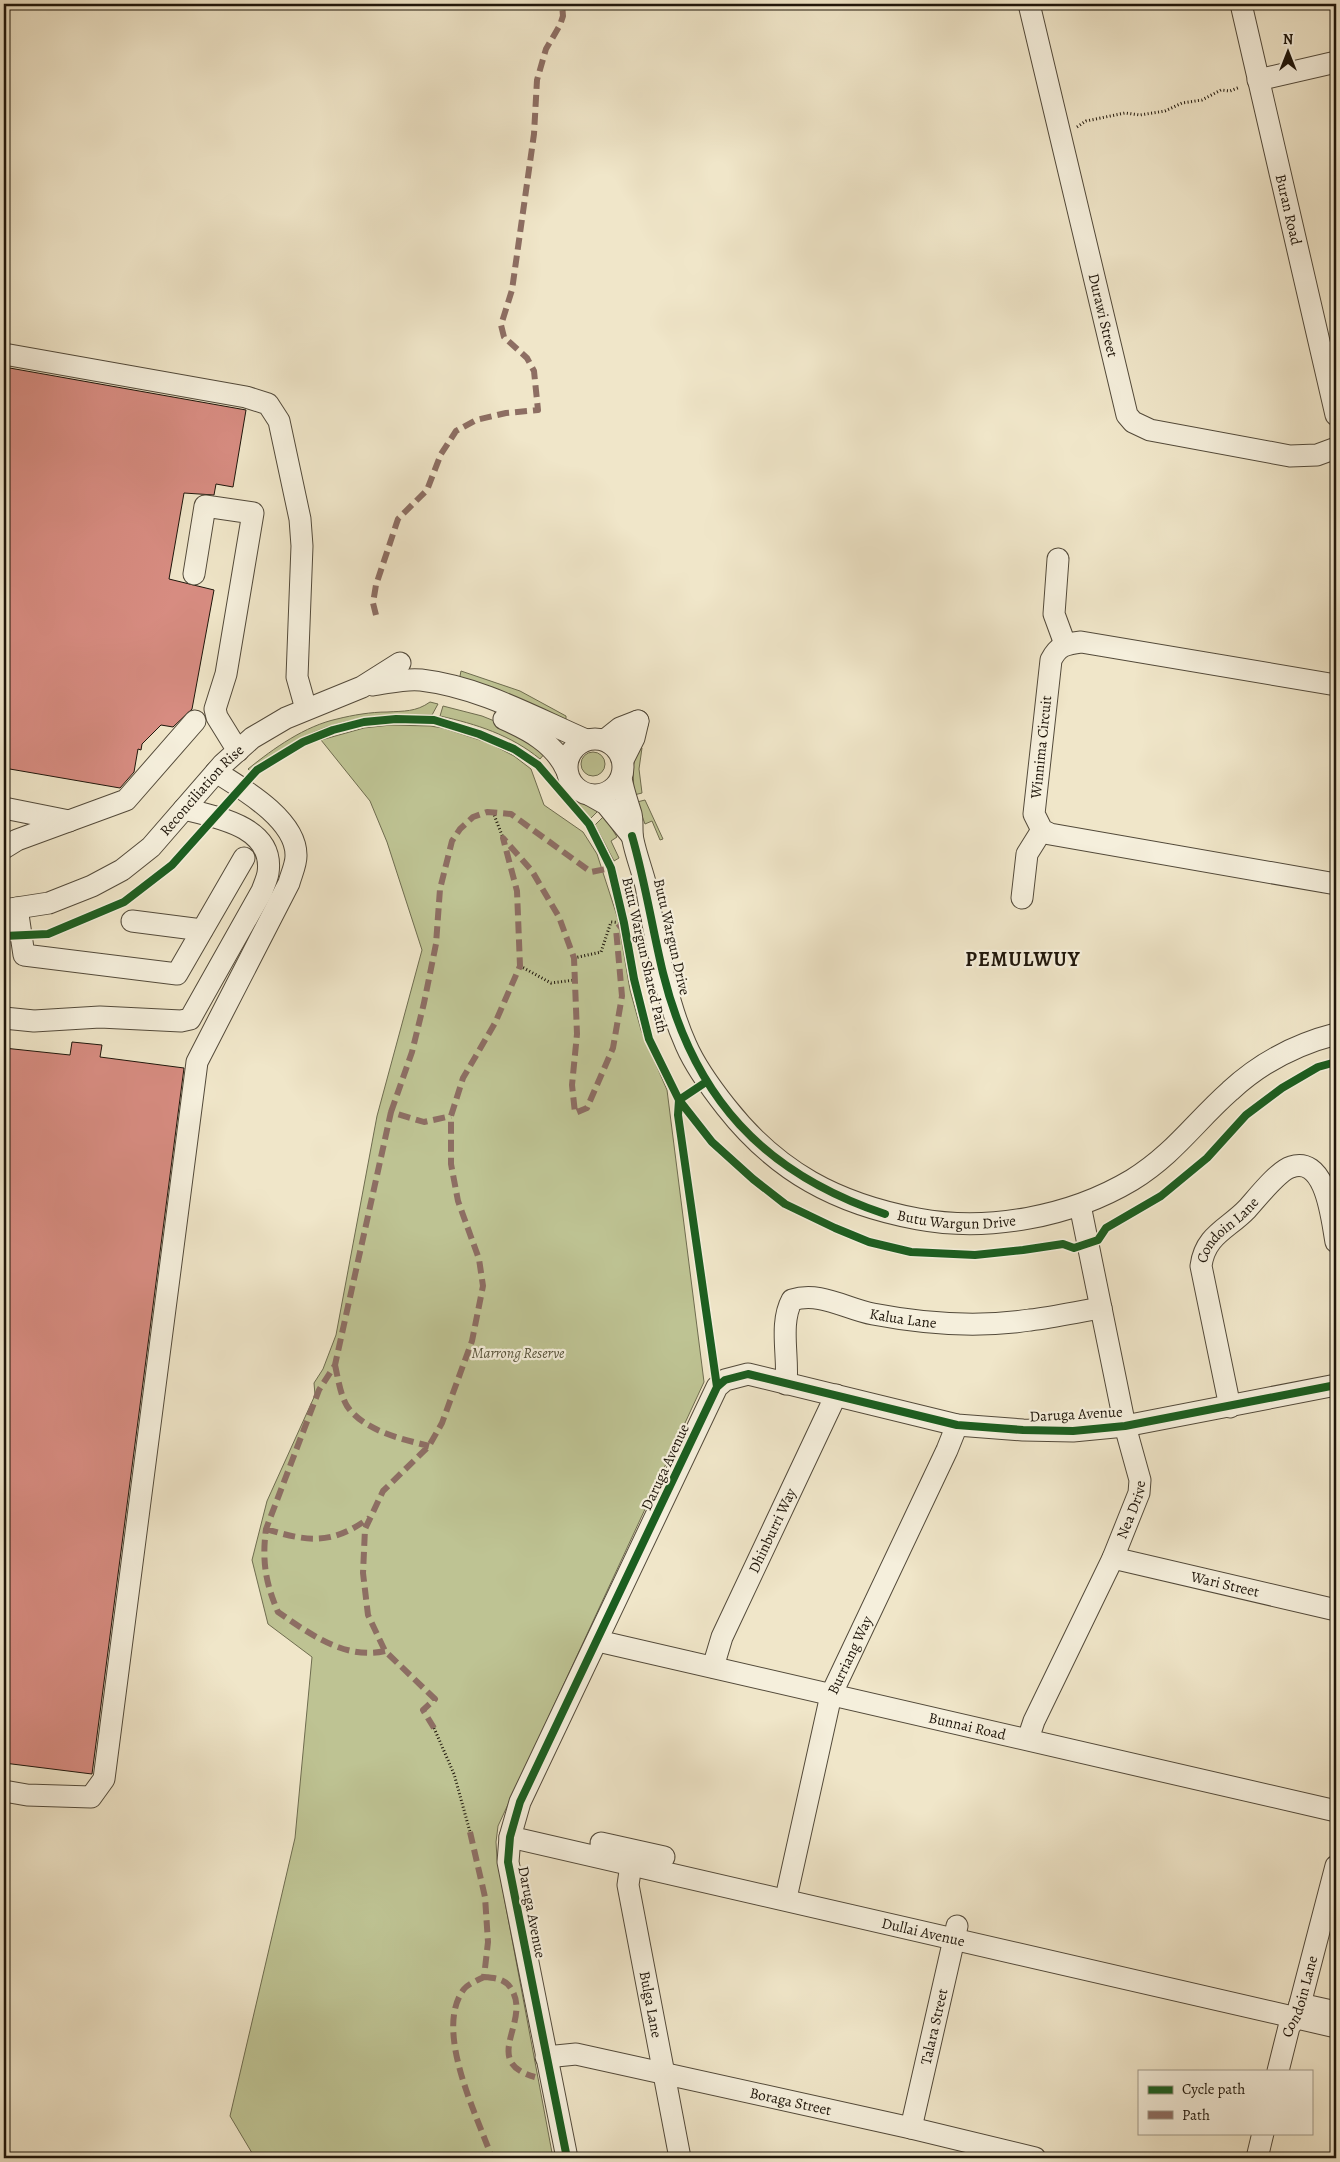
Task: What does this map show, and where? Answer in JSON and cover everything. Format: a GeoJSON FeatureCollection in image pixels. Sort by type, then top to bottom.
{"type":"FeatureCollection","features":[{"type":"Feature","properties":{"kind":"street","name":"Durawi Street"},"geometry":{"type":"LineString","coordinates":[[1029,4],[1124,408],[1132,422],[1150,430],[1290,456],[1317,454],[1336,448]]}},
{"type":"Feature","properties":{"kind":"street","name":"Buran Road"},"geometry":{"type":"LineString","coordinates":[[1240,4],[1336,415]]}},
{"type":"Feature","properties":{"kind":"street"},"geometry":{"type":"LineString","coordinates":[[1258,80],[1336,62]]}},
{"type":"Feature","properties":{"kind":"street"},"geometry":{"type":"LineString","coordinates":[[4,354],[246,397],[268,404],[279,421],[300,519],[302,546],[297,677],[306,709]]}},
{"type":"Feature","properties":{"kind":"street"},"geometry":{"type":"LineString","coordinates":[[194,574],[205,506],[253,513],[226,674],[214,709],[238,751]]}},
{"type":"Feature","properties":{"kind":"street"},"geometry":{"type":"LineString","coordinates":[[1058,559],[1054,614],[1064,644],[1081,642],[1336,685]]}},
{"type":"Feature","properties":{"kind":"street","name":"Winnima Circuit"},"geometry":{"type":"LineString","coordinates":[[1042,830],[1034,814],[1051,660],[1056,650],[1064,644]]}},
{"type":"Feature","properties":{"kind":"street","name":"Reconciliation Rise"},"geometry":{"type":"LineString","coordinates":[[10,909],[49,903],[92,886],[122,870],[152,847],[216,772],[252,738],[286,718],[362,687],[400,663]]}},
{"type":"Feature","properties":{"kind":"street"},"geometry":{"type":"LineString","coordinates":[[362,687],[420,680],[452,686],[487,696],[595,740]]}},
{"type":"Feature","properties":{"kind":"street","name":"Butu Wargun Drive"},"geometry":{"type":"LineString","coordinates":[[362,687],[403,687],[480,708],[530,731],[560,756],[568,778],[574,786],[581,792],[606,804],[632,836]]}},
{"type":"Feature","properties":{"kind":"street"},"geometry":{"type":"LineString","coordinates":[[8,843],[126,800],[195,722]]}},
{"type":"Feature","properties":{"kind":"street"},"geometry":{"type":"LineString","coordinates":[[566,769],[571,751],[578,744],[595,740],[638,722],[622,769],[609,792],[590,795]]}},
{"type":"Feature","properties":{"kind":"street","name":"Butu Wargun Drive"},"geometry":{"type":"LineString","coordinates":[[595,740],[619,751],[632,817],[632,836],[644,878],[663,974],[686,1044],[706,1082],[745,1131],[777,1160],[810,1182],[853,1203],[884,1214],[944,1224],[994,1223],[1038,1216],[1080,1205],[1132,1180],[1176,1148],[1229,1091],[1263,1066],[1293,1048],[1336,1034]]}},
{"type":"Feature","properties":{"kind":"street"},"geometry":{"type":"LineString","coordinates":[[4,1791],[26,1796],[91,1797],[104,1779],[197,1062],[289,883],[296,856],[291,834],[278,817],[216,772]]}},
{"type":"Feature","properties":{"kind":"street"},"geometry":{"type":"LineString","coordinates":[[4,808],[69,821]]}},
{"type":"Feature","properties":{"kind":"street"},"geometry":{"type":"LineString","coordinates":[[4,1018],[34,1021],[100,1017],[180,1021],[190,1019],[262,891],[268,872],[266,854],[258,838],[233,821],[184,809]]}},
{"type":"Feature","properties":{"kind":"street"},"geometry":{"type":"LineString","coordinates":[[1022,898],[1027,854],[1042,830],[1062,837],[1336,884]]}},
{"type":"Feature","properties":{"kind":"street"},"geometry":{"type":"LineString","coordinates":[[10,909],[24,955],[177,974],[244,858]]}},
{"type":"Feature","properties":{"kind":"street"},"geometry":{"type":"LineString","coordinates":[[132,921],[202,930]]}},
{"type":"Feature","properties":{"kind":"street","name":"Condoin Lane"},"geometry":{"type":"LineString","coordinates":[[1230,1407],[1201,1266],[1206,1246],[1292,1166],[1303,1166],[1313,1171],[1325,1188],[1336,1242]]}},
{"type":"Feature","properties":{"kind":"street","name":"Nea Drive"},"geometry":{"type":"LineString","coordinates":[[1028,1739],[1034,1721],[1113,1558],[1138,1493],[1140,1480],[1125,1426],[1080,1205]]}},
{"type":"Feature","properties":{"kind":"street","name":"Kalua Lane"},"geometry":{"type":"LineString","coordinates":[[786,1384],[788,1364],[785,1318],[792,1300],[803,1297],[814,1296],[859,1311],[910,1321],[945,1324],[985,1324],[1029,1320],[1101,1308]]}},
{"type":"Feature","properties":{"kind":"street","name":"Daruga Avenue"},"geometry":{"type":"LineString","coordinates":[[566,2158],[508,1862],[511,1830],[520,1802],[717,1387],[725,1380],[748,1374],[957,1425],[1024,1430],[1073,1430],[1125,1426],[1336,1385]]}},
{"type":"Feature","properties":{"kind":"street","name":"Dhinburri Way"},"geometry":{"type":"LineString","coordinates":[[713,1667],[722,1637],[836,1395]]}},
{"type":"Feature","properties":{"kind":"street","name":"Burriang Way"},"geometry":{"type":"LineString","coordinates":[[787,1892],[831,1695],[947,1450],[957,1425]]}},
{"type":"Feature","properties":{"kind":"street","name":"Wari Street"},"geometry":{"type":"LineString","coordinates":[[1113,1558],[1336,1610]]}},
{"type":"Feature","properties":{"kind":"street","name":"Bunnai Road"},"geometry":{"type":"LineString","coordinates":[[598,1641],[1336,1811]]}},
{"type":"Feature","properties":{"kind":"street","name":"Dullai Avenue"},"geometry":{"type":"LineString","coordinates":[[511,1830],[1298,2010],[1336,2012]]}},
{"type":"Feature","properties":{"kind":"street","name":"Bulga Lane"},"geometry":{"type":"LineString","coordinates":[[632,1858],[628,1885],[680,2158]]}},
{"type":"Feature","properties":{"kind":"street","name":"Condoin Lane"},"geometry":{"type":"LineString","coordinates":[[1278,2070],[1289,2027],[1298,2010],[1336,1866]]}},
{"type":"Feature","properties":{"kind":"street","name":"Talara Street"},"geometry":{"type":"LineString","coordinates":[[911,2128],[956,1932]]}},
{"type":"Feature","properties":{"kind":"street","name":"Dullai Avenue"},"geometry":{"type":"LineString","coordinates":[[1298,2010],[1336,2027]]}},
{"type":"Feature","properties":{"kind":"street","name":"Boraga Street"},"geometry":{"type":"LineString","coordinates":[[546,2057],[576,2054],[911,2128],[1035,2158]]}},
{"type":"Feature","properties":{"kind":"street"},"geometry":{"type":"LineString","coordinates":[[1257,2158],[1263,2134]]}},
{"type":"Feature","properties":{"kind":"path"},"geometry":{"type":"LineString","coordinates":[[1059,131],[1077,127],[1086,121],[1125,113],[1140,115],[1164,111],[1182,103],[1202,100],[1221,90],[1230,91],[1258,80]]}},
{"type":"Feature","properties":{"kind":"path"},"geometry":{"type":"LineString","coordinates":[[494,812],[503,838]]}},
{"type":"Feature","properties":{"kind":"path"},"geometry":{"type":"LineString","coordinates":[[574,958],[602,952],[611,922],[624,923]]}},
{"type":"Feature","properties":{"kind":"path"},"geometry":{"type":"LineString","coordinates":[[520,966],[551,983],[575,980]]}},
{"type":"Feature","properties":{"kind":"path"},"geometry":{"type":"LineString","coordinates":[[434,1728],[454,1774],[470,1832]]}},
{"type":"Feature","properties":{"kind":"green space"},"geometry":{"type":"Polygon","coordinates":[[[461,671],[520,691],[566,716],[566,725],[459,681],[461,671]]]}},
{"type":"Feature","properties":{"kind":"green space"},"geometry":{"type":"Polygon","coordinates":[[[430,702],[438,704],[432,715],[379,716],[336,724],[295,742],[251,772],[248,769],[290,739],[325,722],[362,714],[410,710],[420,708],[430,702]]]}},
{"type":"Feature","properties":{"kind":"green space"},"geometry":{"type":"Polygon","coordinates":[[[443,706],[482,716],[507,726],[546,752],[540,759],[505,737],[467,723],[440,716],[443,706]]]}},
{"type":"Feature","properties":{"kind":"green space","name":"Marrong Reserve"},"geometry":{"type":"Polygon","coordinates":[[[391,725],[443,728],[489,743],[514,756],[531,769],[544,805],[583,832],[597,854],[618,919],[630,990],[641,1030],[667,1090],[704,1382],[498,1826],[496,1842],[497,1859],[553,2158],[255,2158],[230,2116],[295,1838],[312,1657],[268,1624],[252,1560],[267,1501],[315,1395],[314,1383],[323,1369],[336,1335],[377,1116],[422,950],[387,842],[370,801],[321,740],[364,728],[391,725]]]}},
{"type":"Feature","properties":{"kind":"green space"},"geometry":{"type":"Polygon","coordinates":[[[638,747],[642,748],[639,769],[642,793],[634,795],[633,767],[638,747]]]}},
{"type":"Feature","properties":{"kind":"green space"},"geometry":{"type":"Polygon","coordinates":[[[593,752],[602,755],[605,764],[602,773],[593,776],[584,773],[581,764],[584,755],[593,752]]]}},
{"type":"Feature","properties":{"kind":"green space"},"geometry":{"type":"Polygon","coordinates":[[[568,793],[599,810],[590,819],[568,793]]]}},
{"type":"Feature","properties":{"kind":"green space"},"geometry":{"type":"Polygon","coordinates":[[[645,800],[663,839],[660,840],[652,821],[645,824],[637,802],[645,800]]]}},
{"type":"Feature","properties":{"kind":"green space"},"geometry":{"type":"Polygon","coordinates":[[[604,816],[617,837],[611,841],[619,858],[614,861],[595,825],[604,816]]]}},
{"type":"Feature","properties":{"kind":"building"},"geometry":{"type":"Polygon","coordinates":[[[4,367],[246,410],[233,487],[216,484],[214,495],[184,493],[169,579],[214,590],[192,709],[173,727],[161,725],[142,744],[141,750],[138,749],[134,772],[120,788],[4,768],[4,367]]]}},
{"type":"Feature","properties":{"kind":"building"},"geometry":{"type":"Polygon","coordinates":[[[72,1042],[102,1045],[100,1057],[184,1068],[92,1774],[4,1763],[4,1048],[70,1055],[72,1042]]]}},
{"type":"Feature","properties":{"kind":"marked path"},"geometry":{"type":"LineString","coordinates":[[376,615],[373,603],[376,585],[398,519],[427,490],[441,454],[456,431],[476,420],[506,413],[538,410],[534,371],[527,358],[504,337],[501,325],[512,290],[534,134],[537,80],[546,49],[563,16],[562,4]]}},
{"type":"Feature","properties":{"kind":"marked path"},"geometry":{"type":"LineString","coordinates":[[391,1112],[412,1052],[424,1003],[436,944],[440,889],[452,841],[460,829],[473,817],[487,812],[511,814],[591,872],[611,868]]}},
{"type":"Feature","properties":{"kind":"marked path"},"geometry":{"type":"LineString","coordinates":[[434,1728],[423,1710],[435,1699],[385,1651],[368,1615],[363,1573],[365,1529],[383,1491],[429,1446],[442,1423],[472,1341],[483,1286],[479,1259],[458,1201],[451,1164],[451,1116],[463,1078],[495,1023],[520,966],[517,891],[503,838],[532,871],[559,917],[574,958],[577,1034],[572,1085],[575,1113],[587,1108],[613,1048],[622,996],[616,929],[624,923]]}},
{"type":"Feature","properties":{"kind":"marked path"},"geometry":{"type":"LineString","coordinates":[[385,1651],[356,1652],[328,1643],[278,1612],[267,1581],[264,1551],[266,1529],[319,1390],[335,1365],[391,1112],[424,1122],[451,1116]]}},
{"type":"Feature","properties":{"kind":"marked path"},"geometry":{"type":"LineString","coordinates":[[335,1365],[339,1386],[347,1406],[354,1415],[384,1433],[429,1446]]}},
{"type":"Feature","properties":{"kind":"marked path"},"geometry":{"type":"LineString","coordinates":[[266,1529],[295,1537],[331,1537],[356,1527],[369,1518]]}},
{"type":"Feature","properties":{"kind":"marked path"},"geometry":{"type":"LineString","coordinates":[[470,1832],[485,1897],[488,1942],[484,1977],[464,1989],[456,2006],[453,2027],[455,2049],[461,2073],[492,2158]]}},
{"type":"Feature","properties":{"kind":"marked path"},"geometry":{"type":"LineString","coordinates":[[484,1977],[505,1982],[511,1988],[516,2004],[516,2017],[509,2052],[511,2062],[519,2070],[535,2077]]}},
{"type":"Feature","properties":{"kind":"cycle path","name":"Butu Wargun Shared Path"},"geometry":{"type":"LineString","coordinates":[[4,936],[48,934],[124,902],[172,865],[257,770],[303,742],[333,730],[364,722],[396,719],[434,720],[479,734],[514,749],[538,765],[589,824],[611,868],[624,923],[634,979],[649,1039],[679,1100],[712,1142],[753,1179],[785,1204],[869,1242],[911,1252],[975,1255],[1063,1244],[1074,1248],[1098,1240],[1106,1228],[1161,1196],[1207,1158],[1246,1115],[1282,1088],[1318,1067],[1336,1062]]}},
{"type":"Feature","properties":{"kind":"cycle path","name":"Butu Wargun Shared Path"},"geometry":{"type":"LineString","coordinates":[[632,836],[663,973],[676,1018],[694,1058],[715,1093],[740,1125],[769,1153],[803,1177],[842,1197],[885,1214]]}},
{"type":"Feature","properties":{"kind":"cycle path"},"geometry":{"type":"LineString","coordinates":[[706,1082],[679,1100],[678,1115],[717,1387]]}},
{"type":"Feature","properties":{"kind":"cycle path"},"geometry":{"type":"LineString","coordinates":[[567,2158],[508,1862],[510,1837],[520,1802],[717,1387],[725,1380],[748,1374],[957,1425],[1023,1430],[1073,1431],[1125,1426],[1336,1385]]}},
{"type":"Feature","properties":{"kind":"district","name":"PEMULWUY"},"geometry":{"type":"Point","coordinates":[1023,959]}}]}
